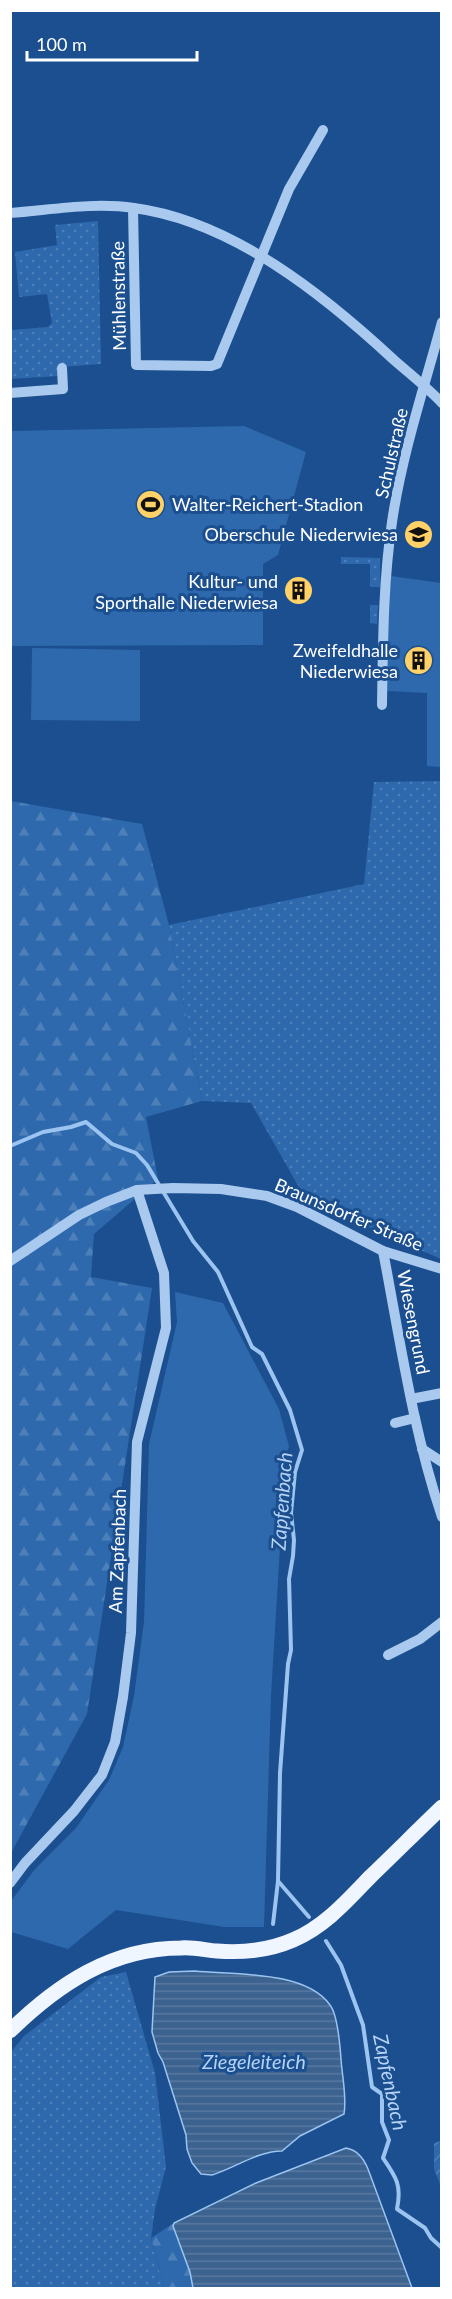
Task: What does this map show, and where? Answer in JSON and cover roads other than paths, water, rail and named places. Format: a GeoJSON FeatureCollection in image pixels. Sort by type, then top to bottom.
{"type":"FeatureCollection","features":[{"type":"Feature","properties":{"kind":"main road"},"geometry":{"type":"LineString","coordinates":[[10,2031],[28,2013],[72,1980],[96,1966],[120,1957],[145,1950],[182,1947],[219,1951],[252,1950],[274,1946],[302,1935],[336,1912],[441,1807]]}},
{"type":"Feature","properties":{"kind":"street","name":"Mühlenstraße"},"geometry":{"type":"LineString","coordinates":[[132,208],[135,365],[211,366],[217,364],[289,189],[323,129]]}},
{"type":"Feature","properties":{"kind":"street"},"geometry":{"type":"LineString","coordinates":[[10,213],[104,206],[132,208],[162,213],[234,241],[305,285],[360,329],[441,403]]}},
{"type":"Feature","properties":{"kind":"street","name":"Schulstraße"},"geometry":{"type":"LineString","coordinates":[[382,705],[384,603],[392,521],[411,430],[425,388],[441,322]]}},
{"type":"Feature","properties":{"kind":"street"},"geometry":{"type":"LineString","coordinates":[[10,393],[63,389],[62,368]]}},
{"type":"Feature","properties":{"kind":"street","name":"Braunsdorfer Straße"},"geometry":{"type":"LineString","coordinates":[[10,1261],[79,1215],[143,1189],[173,1188],[221,1189],[267,1196],[297,1207],[384,1251],[441,1269]]}},
{"type":"Feature","properties":{"kind":"street","name":"Am Zapfenbach"},"geometry":{"type":"LineString","coordinates":[[10,1883],[25,1863],[74,1811],[102,1775],[115,1742],[131,1633],[137,1442],[166,1328],[164,1273],[143,1189]]}},
{"type":"Feature","properties":{"kind":"street","name":"Wiesengrund"},"geometry":{"type":"LineString","coordinates":[[384,1251],[415,1418],[441,1517]]}},
{"type":"Feature","properties":{"kind":"street","name":"Wiesengrund"},"geometry":{"type":"LineString","coordinates":[[411,1399],[441,1393]]}},
{"type":"Feature","properties":{"kind":"street"},"geometry":{"type":"LineString","coordinates":[[395,1424],[415,1418]]}},
{"type":"Feature","properties":{"kind":"street"},"geometry":{"type":"LineString","coordinates":[[422,1449],[441,1462]]}},
{"type":"Feature","properties":{"kind":"street"},"geometry":{"type":"LineString","coordinates":[[388,1655],[420,1639],[441,1622]]}},
{"type":"Feature","properties":{"kind":"water","name":"Ziegeleiteich"},"geometry":{"type":"Polygon","coordinates":[[[195,1971],[267,1976],[304,1985],[319,1994],[330,2005],[337,2023],[345,2094],[344,2114],[300,2136],[282,2151],[255,2157],[212,2175],[201,2174],[192,2163],[187,2149],[186,2135],[152,2032],[155,1977],[169,1972],[195,1971]]]}},
{"type":"Feature","properties":{"kind":"water"},"geometry":{"type":"Polygon","coordinates":[[[346,2148],[357,2153],[366,2165],[412,2288],[193,2288],[190,2272],[173,2226],[174,2223],[256,2183],[346,2148]]]}},
{"type":"Feature","properties":{"kind":"waterway","name":"Zapfenbach"},"geometry":{"type":"LineString","coordinates":[[10,1146],[43,1132],[86,1122],[112,1144],[136,1153],[147,1165],[193,1241],[218,1272],[252,1347],[262,1354],[290,1410],[302,1450],[295,1472],[291,1513],[294,1540],[289,1579],[291,1650],[280,1773],[278,1881],[309,1917]]}},
{"type":"Feature","properties":{"kind":"waterway"},"geometry":{"type":"LineString","coordinates":[[273,1924],[278,1881]]}},
{"type":"Feature","properties":{"kind":"waterway","name":"Zapfenbach"},"geometry":{"type":"LineString","coordinates":[[326,1941],[341,1965],[363,2025],[372,2087],[382,2094],[382,2122],[389,2140],[383,2158],[397,2182],[399,2194],[397,2209],[425,2228],[431,2238],[442,2248]]}},
{"type":"Feature","properties":{"kind":"waterway","name":"Zapfenbach"},"geometry":{"type":"LineString","coordinates":[[442,2271],[442,2286]]}},
{"type":"Feature","properties":{"kind":"place","name":"Walter-Reichert-Stadion"},"geometry":{"type":"Point","coordinates":[151,504]}},
{"type":"Feature","properties":{"kind":"place","name":"Oberschule Niederwiesa"},"geometry":{"type":"Point","coordinates":[419,534]}},
{"type":"Feature","properties":{"kind":"place","name":"Kultur- und Sporthalle Niederwiesa"},"geometry":{"type":"Point","coordinates":[299,591]}},
{"type":"Feature","properties":{"kind":"place","name":"Zweifeldhalle Niederwiesa"},"geometry":{"type":"Point","coordinates":[419,660]}}]}
